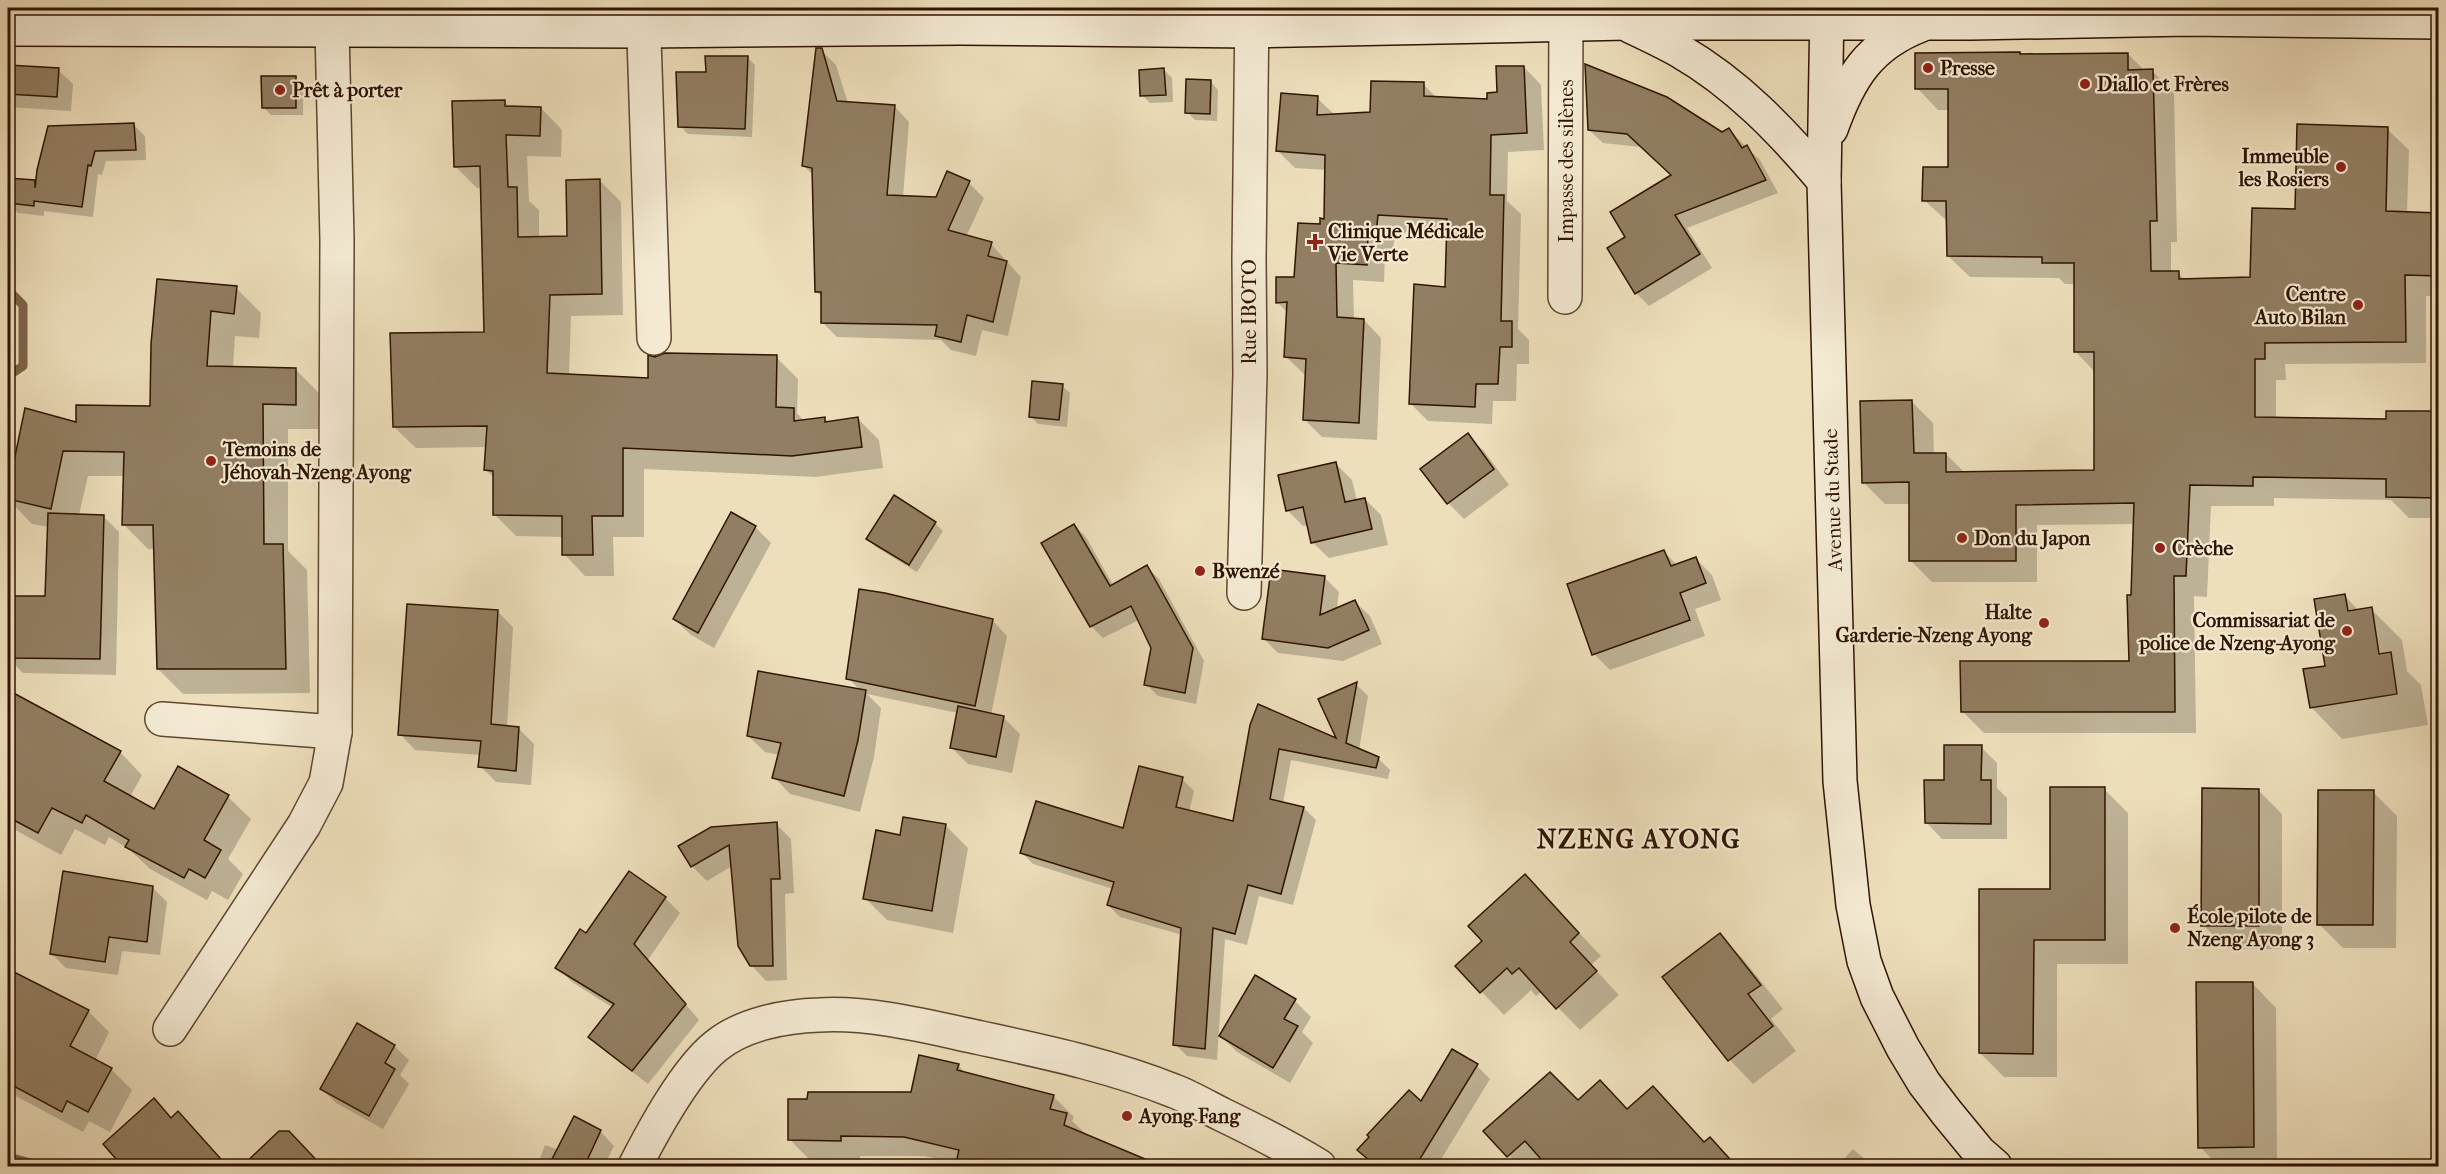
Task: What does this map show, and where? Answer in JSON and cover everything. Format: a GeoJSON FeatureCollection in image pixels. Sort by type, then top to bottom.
{"type":"FeatureCollection","features":[{"type":"Feature","properties":{"kind":"main road"},"geometry":{"type":"LineString","coordinates":[[1626,23],[1662,8]]}},
{"type":"Feature","properties":{"kind":"main road"},"geometry":{"type":"LineString","coordinates":[[8,29],[337,22],[643,19],[1252,19],[1566,16],[1626,23],[1827,15],[1931,15],[1972,23],[2189,20],[2439,22]]}},
{"type":"Feature","properties":{"kind":"main road","name":"Avenue du Stade"},"geometry":{"type":"LineString","coordinates":[[1827,15],[1824,181],[1840,781],[1853,905],[1864,961],[1877,996],[1903,1048],[1924,1083],[1947,1113],[1979,1152],[1995,1167]]}},
{"type":"Feature","properties":{"kind":"main road"},"geometry":{"type":"LineString","coordinates":[[1826,145],[1835,117],[1863,64],[1879,46],[1931,15]]}},
{"type":"Feature","properties":{"kind":"main road","name":"Impasse des silènes"},"geometry":{"type":"LineString","coordinates":[[1565,297],[1566,16]]}},
{"type":"Feature","properties":{"kind":"main road"},"geometry":{"type":"LineString","coordinates":[[643,19],[654,338]]}},
{"type":"Feature","properties":{"kind":"main road","name":"Rue IBOTO"},"geometry":{"type":"LineString","coordinates":[[1244,593],[1250,374],[1252,19]]}},
{"type":"Feature","properties":{"kind":"main road"},"geometry":{"type":"LineString","coordinates":[[170,1029],[304,825],[326,783],[335,732],[337,22]]}},
{"type":"Feature","properties":{"kind":"main road"},"geometry":{"type":"LineString","coordinates":[[1626,23],[1680,51],[1745,98],[1773,123],[1824,181]]}},
{"type":"Feature","properties":{"kind":"main road"},"geometry":{"type":"LineString","coordinates":[[162,719],[335,732]]}},
{"type":"Feature","properties":{"kind":"main road"},"geometry":{"type":"LineString","coordinates":[[635,1167],[664,1113],[694,1071],[716,1046],[743,1031],[774,1020],[819,1015],[867,1017],[926,1026],[1099,1067],[1175,1091],[1285,1146],[1319,1167]]}},
{"type":"Feature","properties":{"kind":"building"},"geometry":{"type":"Polygon","coordinates":[[[816,48],[822,48],[837,101],[895,105],[887,195],[936,197],[947,171],[970,181],[948,230],[992,242],[988,256],[1007,261],[993,322],[967,315],[961,342],[935,336],[937,325],[821,323],[821,292],[815,292],[812,168],[802,166],[816,48]]]}},
{"type":"Feature","properties":{"kind":"building"},"geometry":{"type":"Polygon","coordinates":[[[2020,52],[2020,54],[2128,53],[2128,70],[2153,69],[2157,221],[2150,221],[2151,271],[2179,271],[2179,279],[2250,277],[2252,208],[2295,209],[2297,124],[2388,127],[2386,211],[2439,213],[2439,276],[2405,275],[2406,342],[2265,343],[2265,359],[2255,359],[2255,417],[2386,419],[2386,411],[2439,411],[2439,498],[2386,497],[2386,479],[2253,477],[2253,486],[2190,485],[2186,576],[2174,576],[2175,712],[1961,712],[1960,661],[2129,661],[2127,595],[2131,595],[2134,503],[2016,505],[2016,561],[1909,561],[1909,482],[1862,483],[1860,401],[1912,400],[1914,453],[1946,453],[1946,472],[2094,470],[2094,352],[2074,352],[2074,263],[2042,263],[2042,257],[1947,256],[1946,201],[1922,201],[1923,167],[1948,167],[1948,89],[1915,89],[1915,53],[2020,52]]]}},
{"type":"Feature","properties":{"kind":"building"},"geometry":{"type":"Polygon","coordinates":[[[705,56],[748,56],[745,129],[678,127],[676,72],[706,72],[705,56]]]}},
{"type":"Feature","properties":{"kind":"building"},"geometry":{"type":"Polygon","coordinates":[[[1585,64],[1667,97],[1722,132],[1729,128],[1742,148],[1747,145],[1766,180],[1675,215],[1700,254],[1635,294],[1607,248],[1625,237],[1610,212],[1671,175],[1627,134],[1588,130],[1585,64]]]}},
{"type":"Feature","properties":{"kind":"building"},"geometry":{"type":"Polygon","coordinates":[[[8,65],[59,68],[57,97],[8,94],[8,65]]]}},
{"type":"Feature","properties":{"kind":"building"},"geometry":{"type":"Polygon","coordinates":[[[1496,66],[1524,66],[1527,133],[1491,135],[1490,195],[1504,195],[1501,321],[1512,321],[1512,347],[1500,347],[1498,384],[1476,384],[1475,407],[1409,404],[1414,284],[1445,287],[1447,219],[1378,215],[1376,234],[1368,234],[1367,265],[1336,263],[1337,317],[1364,319],[1359,423],[1303,420],[1306,359],[1284,357],[1287,302],[1276,303],[1276,277],[1294,277],[1298,223],[1320,224],[1320,218],[1324,219],[1325,155],[1276,151],[1281,93],[1318,96],[1317,115],[1370,112],[1371,81],[1424,82],[1424,96],[1487,99],[1487,93],[1497,92],[1496,66]]]}},
{"type":"Feature","properties":{"kind":"building"},"geometry":{"type":"Polygon","coordinates":[[[1164,68],[1166,95],[1140,96],[1139,70],[1164,68]]]}},
{"type":"Feature","properties":{"kind":"building"},"geometry":{"type":"Polygon","coordinates":[[[261,76],[296,76],[296,108],[262,108],[261,76]]]}},
{"type":"Feature","properties":{"kind":"building"},"geometry":{"type":"Polygon","coordinates":[[[1186,79],[1211,80],[1210,114],[1185,113],[1186,79]]]}},
{"type":"Feature","properties":{"kind":"building"},"geometry":{"type":"Polygon","coordinates":[[[505,100],[505,106],[541,107],[540,136],[506,135],[508,187],[517,187],[518,237],[567,236],[566,180],[600,179],[602,294],[550,295],[547,373],[648,378],[648,355],[655,357],[665,353],[777,355],[776,407],[794,408],[794,421],[825,417],[825,422],[858,417],[862,447],[792,456],[623,448],[623,516],[592,516],[593,555],[562,555],[562,516],[493,515],[493,471],[484,470],[487,426],[393,427],[390,333],[484,332],[480,166],[454,167],[452,101],[505,100]]]}},
{"type":"Feature","properties":{"kind":"building"},"geometry":{"type":"Polygon","coordinates":[[[134,123],[136,150],[95,151],[91,166],[88,165],[82,207],[34,201],[34,206],[8,203],[8,178],[35,180],[35,188],[48,126],[134,123]]]}},
{"type":"Feature","properties":{"kind":"building"},"geometry":{"type":"Polygon","coordinates":[[[157,279],[237,286],[234,314],[211,311],[207,366],[296,368],[296,405],[263,404],[264,544],[283,544],[286,669],[157,669],[153,525],[122,525],[124,452],[63,451],[51,509],[8,499],[25,408],[76,422],[76,405],[150,406],[151,344],[157,279]]]}},
{"type":"Feature","properties":{"kind":"building"},"geometry":{"type":"Polygon","coordinates":[[[1032,381],[1063,384],[1059,420],[1029,417],[1032,381]]]}},
{"type":"Feature","properties":{"kind":"building"},"geometry":{"type":"Polygon","coordinates":[[[1468,433],[1494,469],[1447,504],[1420,469],[1468,433]]]}},
{"type":"Feature","properties":{"kind":"building"},"geometry":{"type":"Polygon","coordinates":[[[1336,462],[1345,502],[1365,498],[1372,529],[1311,543],[1303,507],[1286,511],[1278,475],[1336,462]]]}},
{"type":"Feature","properties":{"kind":"building"},"geometry":{"type":"Polygon","coordinates":[[[894,495],[936,522],[909,565],[866,539],[894,495]]]}},
{"type":"Feature","properties":{"kind":"building"},"geometry":{"type":"Polygon","coordinates":[[[731,512],[756,526],[698,633],[673,619],[731,512]]]}},
{"type":"Feature","properties":{"kind":"building"},"geometry":{"type":"Polygon","coordinates":[[[48,513],[104,515],[100,659],[8,658],[8,596],[45,596],[48,513]]]}},
{"type":"Feature","properties":{"kind":"building"},"geometry":{"type":"Polygon","coordinates":[[[1074,524],[1110,586],[1147,565],[1193,648],[1185,693],[1144,685],[1151,648],[1131,606],[1090,627],[1041,543],[1074,524]]]}},
{"type":"Feature","properties":{"kind":"building"},"geometry":{"type":"Polygon","coordinates":[[[1664,550],[1671,566],[1696,557],[1706,583],[1680,593],[1690,620],[1592,655],[1567,584],[1664,550]]]}},
{"type":"Feature","properties":{"kind":"building"},"geometry":{"type":"Polygon","coordinates":[[[1271,569],[1325,576],[1320,615],[1355,600],[1369,630],[1328,648],[1262,639],[1271,569]]]}},
{"type":"Feature","properties":{"kind":"building"},"geometry":{"type":"Polygon","coordinates":[[[859,589],[993,619],[975,706],[846,679],[859,589]]]}},
{"type":"Feature","properties":{"kind":"building","name":"Commissariat de police de Nzeng-Ayong"},"geometry":{"type":"Polygon","coordinates":[[[2345,594],[2348,611],[2372,607],[2379,654],[2391,652],[2397,694],[2310,708],[2303,669],[2325,666],[2314,599],[2345,594]]]}},
{"type":"Feature","properties":{"kind":"building"},"geometry":{"type":"Polygon","coordinates":[[[407,604],[498,610],[491,724],[519,727],[516,771],[478,767],[481,741],[398,735],[407,604]]]}},
{"type":"Feature","properties":{"kind":"building"},"geometry":{"type":"Polygon","coordinates":[[[758,671],[866,690],[858,740],[844,796],[772,778],[781,743],[747,736],[758,671]]]}},
{"type":"Feature","properties":{"kind":"building"},"geometry":{"type":"Polygon","coordinates":[[[1357,682],[1346,743],[1379,757],[1376,768],[1279,749],[1270,799],[1304,807],[1281,894],[1248,885],[1235,934],[1213,928],[1205,1049],[1173,1045],[1181,928],[1107,905],[1114,882],[1020,853],[1036,801],[1123,828],[1139,766],[1183,777],[1176,807],[1233,821],[1250,725],[1258,704],[1336,738],[1318,699],[1357,682]]]}},
{"type":"Feature","properties":{"kind":"building"},"geometry":{"type":"Polygon","coordinates":[[[8,690],[121,751],[104,781],[154,809],[178,766],[229,795],[204,840],[221,850],[205,878],[189,869],[184,878],[125,847],[129,840],[86,815],[82,823],[52,808],[38,833],[8,817],[8,690]]]}},
{"type":"Feature","properties":{"kind":"building"},"geometry":{"type":"Polygon","coordinates":[[[958,706],[1004,716],[996,757],[950,748],[958,706]]]}},
{"type":"Feature","properties":{"kind":"building"},"geometry":{"type":"Polygon","coordinates":[[[1944,745],[1982,745],[1981,780],[1991,780],[1991,824],[1925,823],[1924,780],[1944,780],[1944,745]]]}},
{"type":"Feature","properties":{"kind":"building"},"geometry":{"type":"Polygon","coordinates":[[[2050,787],[2105,787],[2105,940],[2034,940],[2033,1054],[1979,1053],[1979,889],[2050,889],[2050,787]]]}},
{"type":"Feature","properties":{"kind":"building"},"geometry":{"type":"Polygon","coordinates":[[[2202,788],[2259,789],[2259,926],[2201,926],[2202,788]]]}},
{"type":"Feature","properties":{"kind":"building"},"geometry":{"type":"Polygon","coordinates":[[[2318,790],[2374,790],[2373,925],[2317,925],[2318,790]]]}},
{"type":"Feature","properties":{"kind":"building"},"geometry":{"type":"Polygon","coordinates":[[[903,817],[946,824],[932,911],[863,899],[876,830],[900,835],[903,817]]]}},
{"type":"Feature","properties":{"kind":"building"},"geometry":{"type":"Polygon","coordinates":[[[777,822],[780,879],[771,879],[773,966],[750,966],[738,946],[729,845],[691,867],[678,846],[711,827],[777,822]]]}},
{"type":"Feature","properties":{"kind":"building"},"geometry":{"type":"Polygon","coordinates":[[[63,871],[153,886],[147,942],[109,937],[105,962],[50,954],[63,871]]]}},
{"type":"Feature","properties":{"kind":"building"},"geometry":{"type":"Polygon","coordinates":[[[629,871],[666,897],[634,944],[686,1004],[632,1071],[588,1037],[614,1004],[555,968],[580,929],[586,933],[629,871]]]}},
{"type":"Feature","properties":{"kind":"building"},"geometry":{"type":"Polygon","coordinates":[[[1525,874],[1579,933],[1570,942],[1597,971],[1556,1009],[1519,968],[1512,974],[1507,968],[1480,993],[1455,966],[1482,941],[1468,926],[1525,874]]]}},
{"type":"Feature","properties":{"kind":"building"},"geometry":{"type":"Polygon","coordinates":[[[1720,933],[1761,985],[1748,994],[1773,1026],[1728,1061],[1662,977],[1720,933]]]}},
{"type":"Feature","properties":{"kind":"building"},"geometry":{"type":"Polygon","coordinates":[[[8,969],[89,1010],[70,1046],[112,1068],[88,1112],[67,1101],[62,1112],[8,1083],[8,969]]]}},
{"type":"Feature","properties":{"kind":"building"},"geometry":{"type":"Polygon","coordinates":[[[1255,975],[1296,999],[1284,1019],[1298,1026],[1273,1068],[1219,1036],[1255,975]]]}},
{"type":"Feature","properties":{"kind":"building"},"geometry":{"type":"Polygon","coordinates":[[[2196,982],[2253,982],[2254,1147],[2198,1148],[2196,982]]]}},
{"type":"Feature","properties":{"kind":"building"},"geometry":{"type":"Polygon","coordinates":[[[357,1023],[395,1045],[385,1063],[395,1069],[369,1116],[320,1089],[357,1023]]]}},
{"type":"Feature","properties":{"kind":"building"},"geometry":{"type":"Polygon","coordinates":[[[1452,1049],[1478,1064],[1415,1167],[1377,1167],[1357,1150],[1369,1137],[1367,1135],[1409,1090],[1421,1101],[1452,1049]]]}},
{"type":"Feature","properties":{"kind":"building"},"geometry":{"type":"Polygon","coordinates":[[[919,1055],[959,1064],[957,1070],[1054,1095],[1050,1109],[1067,1113],[1064,1125],[1164,1167],[955,1167],[959,1150],[904,1137],[841,1136],[841,1141],[788,1140],[788,1099],[807,1099],[808,1092],[911,1092],[919,1055]]]}},
{"type":"Feature","properties":{"kind":"building"},"geometry":{"type":"Polygon","coordinates":[[[1550,1072],[1578,1100],[1600,1080],[1627,1109],[1653,1086],[1704,1142],[1710,1137],[1737,1167],[1548,1167],[1525,1141],[1507,1157],[1483,1131],[1550,1072]]]}},
{"type":"Feature","properties":{"kind":"building"},"geometry":{"type":"Polygon","coordinates":[[[154,1098],[171,1118],[178,1111],[228,1167],[123,1167],[103,1144],[154,1098]]]}},
{"type":"Feature","properties":{"kind":"building"},"geometry":{"type":"Polygon","coordinates":[[[574,1116],[601,1130],[584,1167],[548,1167],[574,1116]]]}},
{"type":"Feature","properties":{"kind":"building"},"geometry":{"type":"Polygon","coordinates":[[[279,1131],[289,1131],[323,1167],[241,1167],[279,1131]]]}},
{"type":"Feature","properties":{"kind":"waterway"},"geometry":{"type":"LineString","coordinates":[[8,290],[23,305],[23,366],[8,376]]}},
{"type":"Feature","properties":{"kind":"waterway"},"geometry":{"type":"LineString","coordinates":[[8,1157],[42,1166]]}},
{"type":"Feature","properties":{"kind":"place","name":"Presse"},"geometry":{"type":"Point","coordinates":[1928,68]}},
{"type":"Feature","properties":{"kind":"place","name":"Diallo et Frères"},"geometry":{"type":"Point","coordinates":[2085,84]}},
{"type":"Feature","properties":{"kind":"place","name":"Prêt à porter"},"geometry":{"type":"Point","coordinates":[280,90]}},
{"type":"Feature","properties":{"kind":"place","name":"Immeuble les Rosiers"},"geometry":{"type":"Point","coordinates":[2341,167]}},
{"type":"Feature","properties":{"kind":"place","name":"Clinique Médicale Vie Verte"},"geometry":{"type":"Point","coordinates":[1315,242]}},
{"type":"Feature","properties":{"kind":"place","name":"Centre Auto Bilan"},"geometry":{"type":"Point","coordinates":[2358,305]}},
{"type":"Feature","properties":{"kind":"place","name":"Temoins de Jéhovah-Nzeng Ayong"},"geometry":{"type":"Point","coordinates":[211,461]}},
{"type":"Feature","properties":{"kind":"place","name":"Don du Japon"},"geometry":{"type":"Point","coordinates":[1962,538]}},
{"type":"Feature","properties":{"kind":"place","name":"Crèche"},"geometry":{"type":"Point","coordinates":[2160,548]}},
{"type":"Feature","properties":{"kind":"place","name":"Bwenzé"},"geometry":{"type":"Point","coordinates":[1200,571]}},
{"type":"Feature","properties":{"kind":"place","name":"Halte Garderie-Nzeng Ayong"},"geometry":{"type":"Point","coordinates":[2044,623]}},
{"type":"Feature","properties":{"kind":"place","name":"Commissariat de police de Nzeng-Ayong"},"geometry":{"type":"Point","coordinates":[2347,631]}},
{"type":"Feature","properties":{"kind":"place","name":"École pilote de Nzeng Ayong 3"},"geometry":{"type":"Point","coordinates":[2175,928]}},
{"type":"Feature","properties":{"kind":"place","name":"Ayong Fang"},"geometry":{"type":"Point","coordinates":[1127,1116]}},
{"type":"Feature","properties":{"kind":"district","name":"NZENG AYONG"},"geometry":{"type":"Point","coordinates":[1639,839]}}]}
